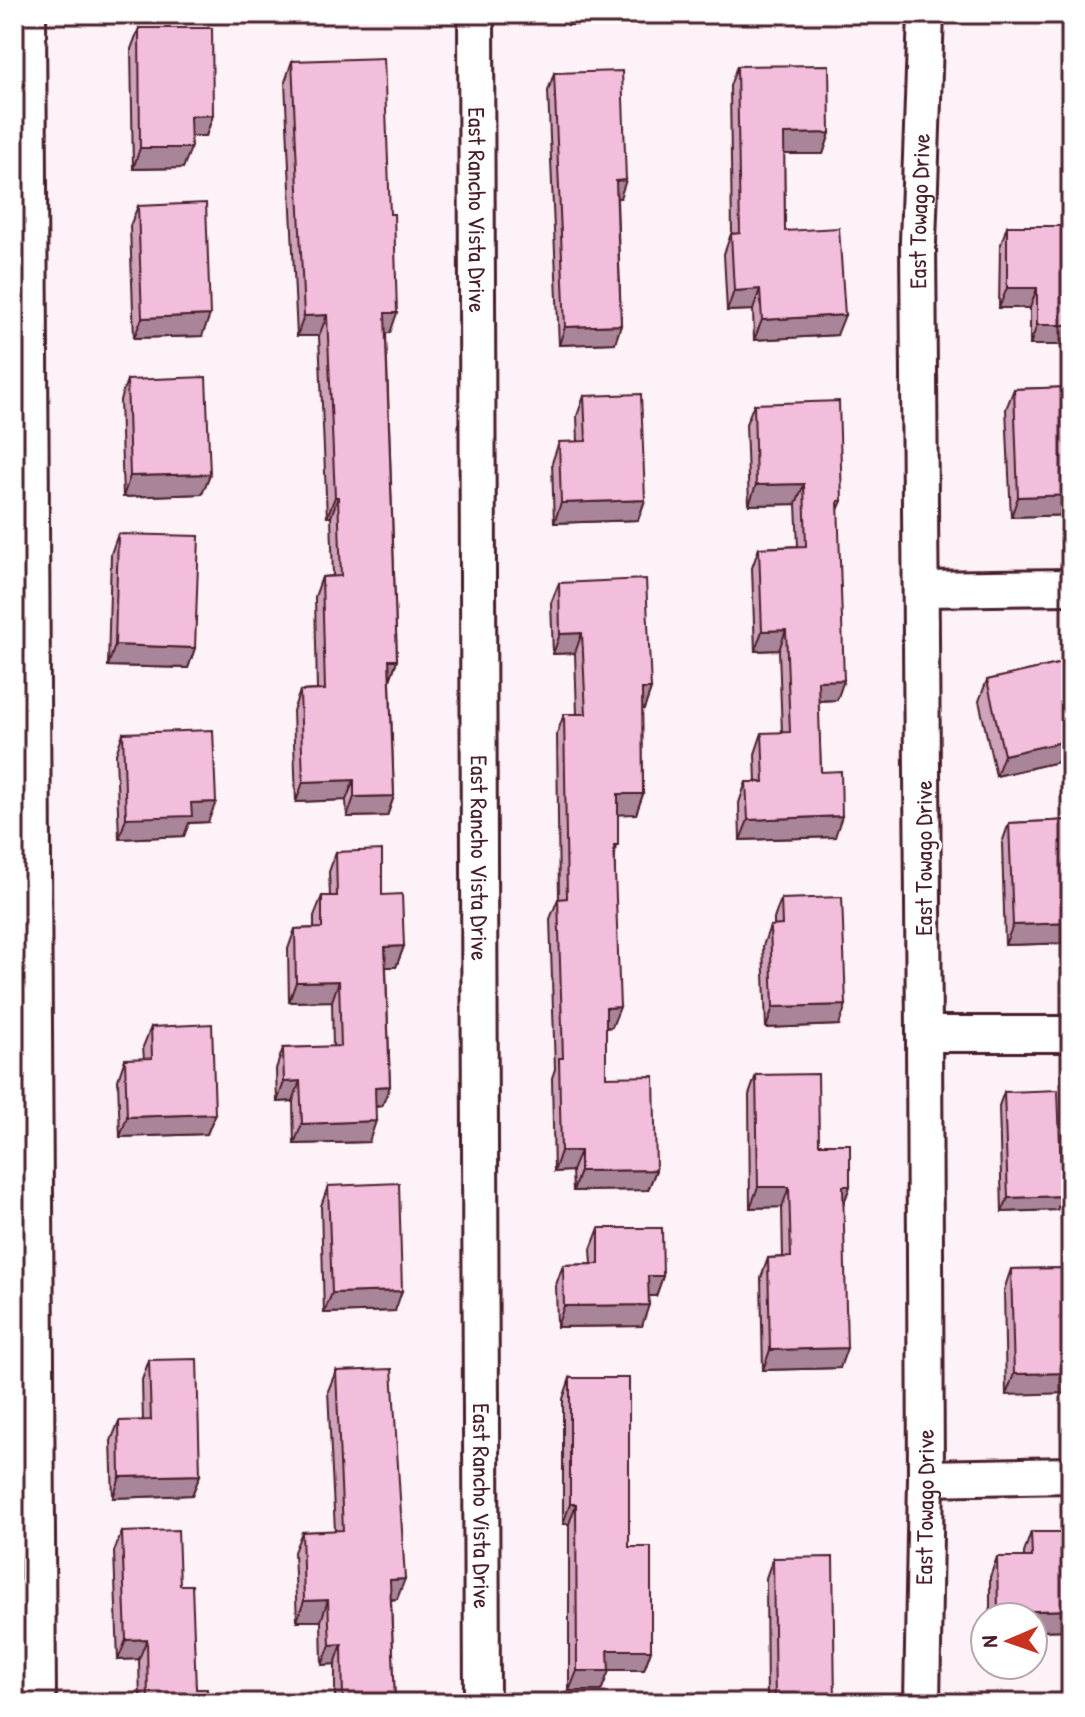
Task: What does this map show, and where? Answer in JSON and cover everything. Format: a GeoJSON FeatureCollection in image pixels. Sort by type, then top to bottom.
{"type":"FeatureCollection","features":[{"type":"Feature","properties":{"kind":"street"},"geometry":{"type":"LineString","coordinates":[[28,14],[38,1703]]}},
{"type":"Feature","properties":{"kind":"street","name":"East Rancho Vista Drive"},"geometry":{"type":"LineString","coordinates":[[476,14],[482,1703]]}},
{"type":"Feature","properties":{"kind":"street","name":"East Towago Drive"},"geometry":{"type":"LineString","coordinates":[[922,1703],[926,1478],[923,589],[918,242],[926,14]]}},
{"type":"Feature","properties":{"kind":"street"},"geometry":{"type":"LineString","coordinates":[[923,589],[1071,587]]}},
{"type":"Feature","properties":{"kind":"street"},"geometry":{"type":"LineString","coordinates":[[924,1034],[1071,1034]]}},
{"type":"Feature","properties":{"kind":"street"},"geometry":{"type":"LineString","coordinates":[[926,1478],[1071,1475]]}},
{"type":"Feature","properties":{"kind":"building"},"geometry":{"type":"Polygon","coordinates":[[[139,28],[212,28],[213,115],[190,116],[191,148],[140,148],[139,28]]]}},
{"type":"Feature","properties":{"kind":"building"},"geometry":{"type":"Polygon","coordinates":[[[384,58],[397,313],[385,313],[397,660],[389,660],[394,796],[354,797],[354,780],[303,782],[300,691],[325,690],[322,577],[341,576],[327,315],[304,316],[292,61],[384,58]]]}},
{"type":"Feature","properties":{"kind":"building"},"geometry":{"type":"Polygon","coordinates":[[[829,65],[830,133],[784,134],[785,231],[839,228],[845,315],[762,320],[760,289],[734,291],[731,234],[740,233],[737,66],[829,65]]]}},
{"type":"Feature","properties":{"kind":"building"},"geometry":{"type":"Polygon","coordinates":[[[622,71],[626,180],[616,181],[621,325],[565,327],[554,73],[622,71]]]}},
{"type":"Feature","properties":{"kind":"building"},"geometry":{"type":"Polygon","coordinates":[[[206,203],[210,315],[142,318],[138,206],[206,203]]]}},
{"type":"Feature","properties":{"kind":"building"},"geometry":{"type":"Polygon","coordinates":[[[1007,226],[1071,226],[1071,325],[1037,325],[1037,288],[1007,288],[1007,226]]]}},
{"type":"Feature","properties":{"kind":"building"},"geometry":{"type":"Polygon","coordinates":[[[206,377],[210,474],[130,476],[127,380],[206,377]]]}},
{"type":"Feature","properties":{"kind":"building"},"geometry":{"type":"Polygon","coordinates":[[[1071,387],[1071,495],[1018,497],[1014,389],[1071,387]]]}},
{"type":"Feature","properties":{"kind":"building"},"geometry":{"type":"Polygon","coordinates":[[[641,394],[645,500],[561,503],[559,442],[586,441],[584,396],[641,394]]]}},
{"type":"Feature","properties":{"kind":"building"},"geometry":{"type":"Polygon","coordinates":[[[839,401],[842,501],[838,501],[844,680],[818,681],[821,772],[841,771],[842,816],[748,820],[746,782],[764,782],[762,733],[790,732],[786,630],[762,631],[759,548],[806,546],[804,484],[756,485],[754,404],[839,401]]]}},
{"type":"Feature","properties":{"kind":"building"},"geometry":{"type":"Polygon","coordinates":[[[118,534],[199,536],[195,648],[115,645],[118,534]]]}},
{"type":"Feature","properties":{"kind":"building"},"geometry":{"type":"Polygon","coordinates":[[[646,579],[651,689],[642,689],[643,794],[618,794],[618,845],[614,845],[620,1007],[606,1008],[606,1077],[654,1076],[656,1170],[580,1171],[580,1151],[561,1151],[559,1058],[563,1058],[558,899],[567,898],[564,714],[586,714],[582,633],[560,634],[559,583],[646,579]]]}},
{"type":"Feature","properties":{"kind":"building"},"geometry":{"type":"Polygon","coordinates":[[[1071,661],[1071,740],[1004,755],[987,680],[1071,661]]]}},
{"type":"Feature","properties":{"kind":"building"},"geometry":{"type":"Polygon","coordinates":[[[213,730],[216,802],[191,803],[192,816],[126,818],[123,733],[213,730]]]}},
{"type":"Feature","properties":{"kind":"building"},"geometry":{"type":"Polygon","coordinates":[[[1071,820],[1071,923],[1013,925],[1009,823],[1071,820]]]}},
{"type":"Feature","properties":{"kind":"building"},"geometry":{"type":"Polygon","coordinates":[[[382,850],[382,895],[402,894],[404,946],[385,947],[390,1086],[375,1087],[376,1121],[302,1124],[300,1081],[284,1082],[283,1048],[341,1046],[339,981],[296,982],[295,929],[322,928],[322,896],[337,896],[336,852],[382,850]]]}},
{"type":"Feature","properties":{"kind":"building"},"geometry":{"type":"Polygon","coordinates":[[[842,897],[846,1005],[773,1007],[770,926],[782,925],[781,899],[842,897]]]}},
{"type":"Feature","properties":{"kind":"building"},"geometry":{"type":"Polygon","coordinates":[[[212,1024],[215,1114],[127,1117],[125,1059],[152,1058],[151,1027],[212,1024]]]}},
{"type":"Feature","properties":{"kind":"building"},"geometry":{"type":"Polygon","coordinates":[[[818,1074],[819,1144],[850,1144],[850,1186],[843,1186],[847,1348],[770,1350],[768,1258],[791,1257],[789,1187],[758,1187],[756,1075],[818,1074]]]}},
{"type":"Feature","properties":{"kind":"building"},"geometry":{"type":"Polygon","coordinates":[[[1058,1090],[1062,1196],[1008,1198],[1004,1092],[1058,1090]]]}},
{"type":"Feature","properties":{"kind":"building"},"geometry":{"type":"Polygon","coordinates":[[[399,1183],[402,1291],[332,1293],[328,1186],[399,1183]]]}},
{"type":"Feature","properties":{"kind":"building"},"geometry":{"type":"Polygon","coordinates":[[[599,1228],[662,1228],[663,1276],[648,1276],[649,1305],[564,1306],[563,1265],[599,1264],[599,1228]]]}},
{"type":"Feature","properties":{"kind":"building"},"geometry":{"type":"Polygon","coordinates":[[[1071,1268],[1071,1373],[1014,1374],[1011,1269],[1071,1268]]]}},
{"type":"Feature","properties":{"kind":"building"},"geometry":{"type":"Polygon","coordinates":[[[197,1359],[200,1475],[120,1477],[119,1421],[151,1420],[149,1360],[197,1359]]]}},
{"type":"Feature","properties":{"kind":"building"},"geometry":{"type":"Polygon","coordinates":[[[392,1369],[405,1579],[390,1580],[395,1703],[343,1703],[342,1644],[330,1645],[328,1600],[304,1601],[302,1532],[343,1530],[336,1371],[392,1369]]]}},
{"type":"Feature","properties":{"kind":"building"},"geometry":{"type":"Polygon","coordinates":[[[570,1378],[629,1378],[629,1547],[651,1547],[651,1650],[608,1650],[609,1671],[577,1671],[576,1504],[570,1504],[570,1378]]]}},
{"type":"Feature","properties":{"kind":"building"},"geometry":{"type":"Polygon","coordinates":[[[178,1530],[180,1585],[192,1585],[196,1689],[207,1689],[207,1703],[148,1703],[147,1639],[126,1640],[122,1532],[178,1530]]]}},
{"type":"Feature","properties":{"kind":"building"},"geometry":{"type":"Polygon","coordinates":[[[1031,1532],[1071,1532],[1071,1610],[1049,1611],[1049,1601],[998,1601],[997,1557],[1032,1557],[1031,1532]]]}},
{"type":"Feature","properties":{"kind":"building"},"geometry":{"type":"Polygon","coordinates":[[[833,1557],[835,1703],[775,1703],[773,1558],[833,1557]]]}}]}
